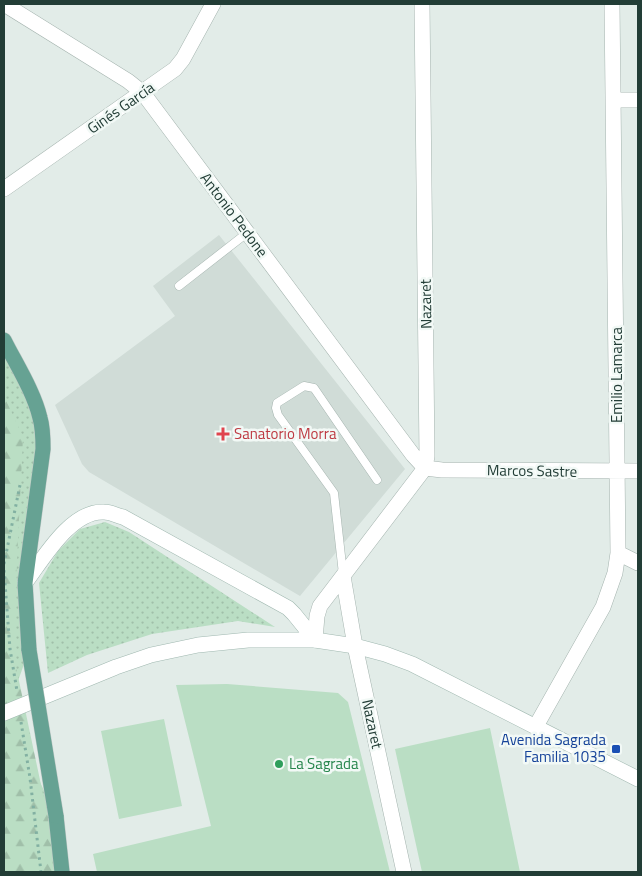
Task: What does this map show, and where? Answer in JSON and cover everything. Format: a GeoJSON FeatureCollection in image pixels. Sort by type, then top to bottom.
{"type":"FeatureCollection","features":[{"type":"Feature","properties":{"kind":"main road"},"geometry":{"type":"LineString","coordinates":[[4,340],[37,406],[43,437],[25,582],[29,650],[56,816],[62,872]]}},
{"type":"Feature","properties":{"kind":"street","name":"Antonio Pedone"},"geometry":{"type":"LineString","coordinates":[[4,4],[128,81],[143,93],[412,455],[425,468]]}},
{"type":"Feature","properties":{"kind":"street","name":"Ginés García"},"geometry":{"type":"LineString","coordinates":[[4,189],[143,93],[180,64],[213,4]]}},
{"type":"Feature","properties":{"kind":"street","name":"Nazaret"},"geometry":{"type":"LineString","coordinates":[[422,4],[428,456],[425,468]]}},
{"type":"Feature","properties":{"kind":"street","name":"Emilio Lamarca"},"geometry":{"type":"LineString","coordinates":[[536,726],[603,607],[616,573],[618,553],[618,472],[612,4]]}},
{"type":"Feature","properties":{"kind":"street"},"geometry":{"type":"LineString","coordinates":[[614,100],[638,100]]}},
{"type":"Feature","properties":{"kind":"street","name":"Marcos Sastre"},"geometry":{"type":"LineString","coordinates":[[425,468],[442,470],[638,471]]}},
{"type":"Feature","properties":{"kind":"street"},"geometry":{"type":"LineString","coordinates":[[315,640],[317,616],[320,606],[425,468]]}},
{"type":"Feature","properties":{"kind":"street"},"geometry":{"type":"LineString","coordinates":[[25,582],[65,531],[80,518],[91,513],[105,512],[123,517],[288,608],[315,640]]}},
{"type":"Feature","properties":{"kind":"street"},"geometry":{"type":"LineString","coordinates":[[618,553],[638,563]]}},
{"type":"Feature","properties":{"kind":"street","name":"Nazaret"},"geometry":{"type":"LineString","coordinates":[[343,576],[355,646],[404,872]]}},
{"type":"Feature","properties":{"kind":"street"},"geometry":{"type":"LineString","coordinates":[[6,713],[116,667],[174,649],[248,640],[315,640],[355,646],[412,664],[638,779]]}},
{"type":"Feature","properties":{"kind":"lane"},"geometry":{"type":"LineString","coordinates":[[179,286],[247,234]]}},
{"type":"Feature","properties":{"kind":"lane"},"geometry":{"type":"LineString","coordinates":[[343,576],[334,493],[278,415],[277,403],[304,386],[314,388],[377,480]]}},
{"type":"Feature","properties":{"kind":"path"},"geometry":{"type":"LineString","coordinates":[[4,564],[20,485]]}},
{"type":"Feature","properties":{"kind":"shaded area","name":"Sanatorio Morra"},"geometry":{"type":"Polygon","coordinates":[[[219,235],[405,469],[300,596],[89,472],[82,464],[55,405],[175,316],[153,286],[219,235]]]}},
{"type":"Feature","properties":{"kind":"green space"},"geometry":{"type":"Polygon","coordinates":[[[4,340],[41,420],[25,583],[29,650],[7,712],[56,816],[62,872],[4,872],[4,340]]]}},
{"type":"Feature","properties":{"kind":"green space"},"geometry":{"type":"Polygon","coordinates":[[[4,396],[23,437],[15,602],[15,662],[51,832],[53,872],[4,872],[4,396]]]}},
{"type":"Feature","properties":{"kind":"green space"},"geometry":{"type":"Polygon","coordinates":[[[105,522],[129,532],[275,627],[238,621],[152,634],[87,655],[48,673],[39,583],[58,551],[80,529],[105,522]]]}},
{"type":"Feature","properties":{"kind":"green space","name":"La Sagrada"},"geometry":{"type":"Polygon","coordinates":[[[227,684],[338,693],[348,702],[390,872],[97,872],[93,854],[211,826],[176,685],[227,684]]]}},
{"type":"Feature","properties":{"kind":"green space"},"geometry":{"type":"Polygon","coordinates":[[[164,719],[182,806],[119,819],[101,731],[164,719]]]}},
{"type":"Feature","properties":{"kind":"green space"},"geometry":{"type":"Polygon","coordinates":[[[490,728],[520,872],[422,872],[395,749],[490,728]]]}},
{"type":"Feature","properties":{"kind":"place","name":"Sanatorio Morra"},"geometry":{"type":"Point","coordinates":[223,434]}},
{"type":"Feature","properties":{"kind":"place","name":"Avenida Sagrada Familia 1035"},"geometry":{"type":"Point","coordinates":[616,749]}},
{"type":"Feature","properties":{"kind":"place","name":"La Sagrada"},"geometry":{"type":"Point","coordinates":[279,764]}}]}
